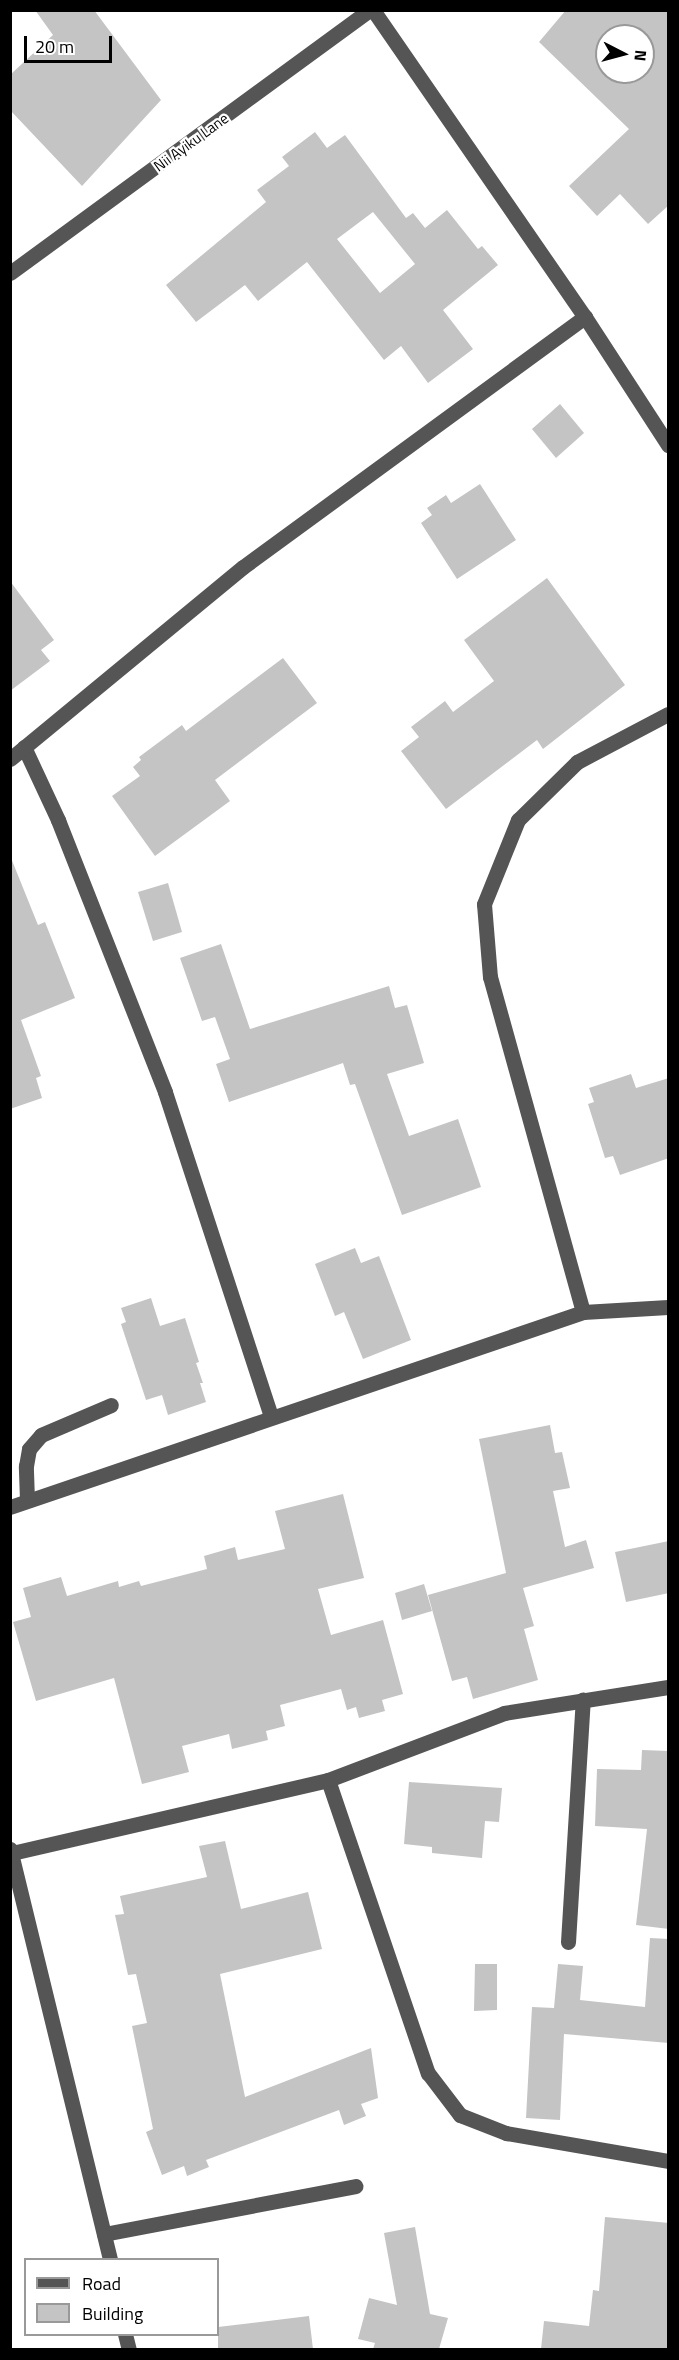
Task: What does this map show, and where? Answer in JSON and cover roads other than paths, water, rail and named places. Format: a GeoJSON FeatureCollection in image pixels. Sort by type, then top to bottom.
{"type":"FeatureCollection","features":[{"type":"Feature","properties":{"kind":"street","name":"Nii Ayiku Lane"},"geometry":{"type":"LineString","coordinates":[[10,273],[371,10]]}},
{"type":"Feature","properties":{"kind":"street"},"geometry":{"type":"LineString","coordinates":[[371,10],[585,317],[669,445]]}},
{"type":"Feature","properties":{"kind":"street"},"geometry":{"type":"LineString","coordinates":[[10,759],[243,567],[585,317]]}},
{"type":"Feature","properties":{"kind":"street"},"geometry":{"type":"LineString","coordinates":[[583,1312],[490,977],[484,904],[518,820],[577,762],[669,714]]}},
{"type":"Feature","properties":{"kind":"street"},"geometry":{"type":"LineString","coordinates":[[24,747],[58,820],[165,1092],[271,1416]]}},
{"type":"Feature","properties":{"kind":"street"},"geometry":{"type":"LineString","coordinates":[[10,1507],[271,1416],[583,1312],[669,1307]]}},
{"type":"Feature","properties":{"kind":"street"},"geometry":{"type":"LineString","coordinates":[[27,1500],[26,1466],[29,1449],[41,1435],[111,1405]]}},
{"type":"Feature","properties":{"kind":"street"},"geometry":{"type":"LineString","coordinates":[[110,2258],[11,1851],[328,1780],[504,1713],[669,1687]]}},
{"type":"Feature","properties":{"kind":"street"},"geometry":{"type":"LineString","coordinates":[[568,1942],[583,1699]]}},
{"type":"Feature","properties":{"kind":"street"},"geometry":{"type":"LineString","coordinates":[[328,1780],[428,2073],[460,2115],[506,2133],[669,2161]]}},
{"type":"Feature","properties":{"kind":"street"},"geometry":{"type":"LineString","coordinates":[[104,2234],[355,2186]]}}]}
